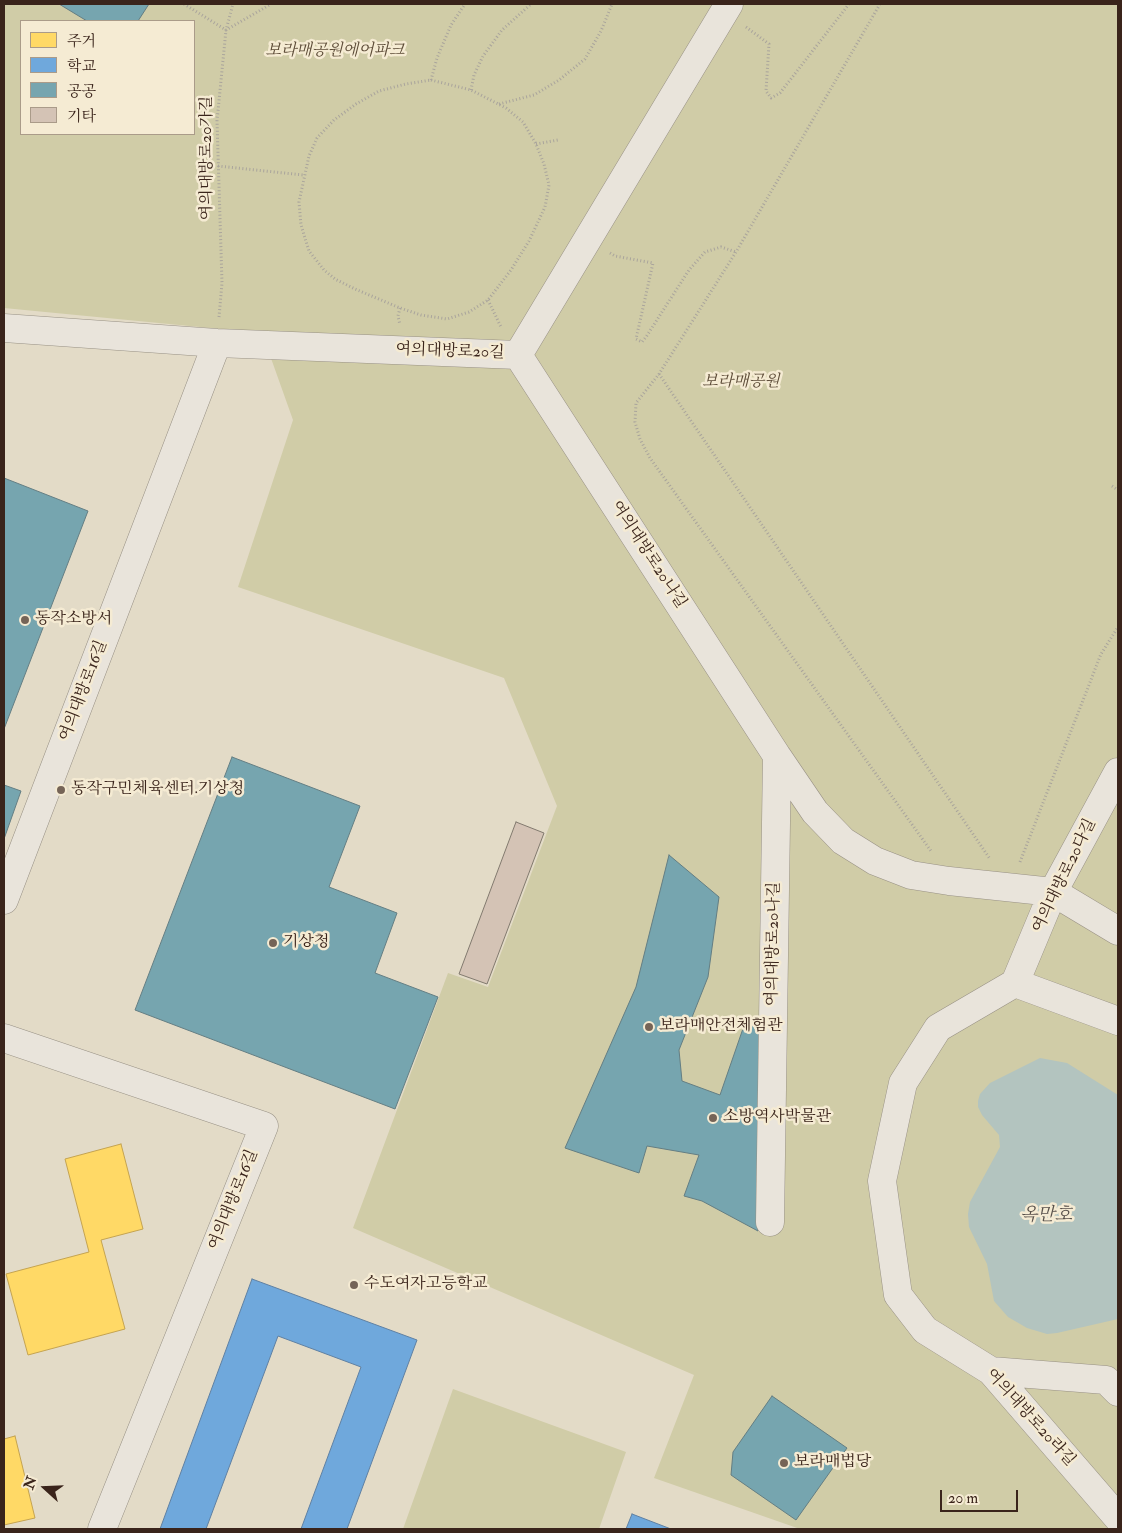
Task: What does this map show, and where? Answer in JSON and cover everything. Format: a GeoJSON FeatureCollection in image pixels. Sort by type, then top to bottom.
{"type":"FeatureCollection","features":[{"type":"Feature","properties":{"kind":"street","name":"여의대방로20길"},"geometry":{"type":"LineString","coordinates":[[4,328],[217,343],[518,355],[726,9]]}},
{"type":"Feature","properties":{"kind":"street","name":"여의대방로16길"},"geometry":{"type":"LineString","coordinates":[[4,900],[217,343]]}},
{"type":"Feature","properties":{"kind":"street","name":"여의대방로20나길"},"geometry":{"type":"LineString","coordinates":[[518,355],[777,756],[815,812],[843,841],[875,861],[911,875],[1053,892],[1118,931]]}},
{"type":"Feature","properties":{"kind":"street","name":"여의대방로20나길"},"geometry":{"type":"LineString","coordinates":[[770,1222],[777,756]]}},
{"type":"Feature","properties":{"kind":"street","name":"여의대방로20다길"},"geometry":{"type":"LineString","coordinates":[[1015,983],[1053,892],[1118,772]]}},
{"type":"Feature","properties":{"kind":"street"},"geometry":{"type":"LineString","coordinates":[[1015,983],[1118,1021]]}},
{"type":"Feature","properties":{"kind":"street","name":"여의대방로20라길"},"geometry":{"type":"LineString","coordinates":[[1015,983],[938,1028],[903,1083],[882,1181],[898,1295],[925,1330],[991,1370],[1118,1518]]}},
{"type":"Feature","properties":{"kind":"street","name":"여의대방로16길"},"geometry":{"type":"LineString","coordinates":[[4,1038],[264,1126],[102,1529]]}},
{"type":"Feature","properties":{"kind":"street"},"geometry":{"type":"LineString","coordinates":[[991,1370],[1106,1380],[1118,1392]]}},
{"type":"Feature","properties":{"kind":"path"},"geometry":{"type":"LineString","coordinates":[[184,4],[226,30],[271,4]]}},
{"type":"Feature","properties":{"kind":"path","name":"여의대방로20가길"},"geometry":{"type":"LineString","coordinates":[[217,343],[222,282],[217,121],[226,30],[233,4]]}},
{"type":"Feature","properties":{"kind":"path"},"geometry":{"type":"LineString","coordinates":[[431,80],[437,58],[450,25],[465,4]]}},
{"type":"Feature","properties":{"kind":"path"},"geometry":{"type":"LineString","coordinates":[[470,90],[483,56],[502,30],[531,4]]}},
{"type":"Feature","properties":{"kind":"path"},"geometry":{"type":"LineString","coordinates":[[499,104],[534,95],[559,80],[585,59],[601,31],[612,4]]}},
{"type":"Feature","properties":{"kind":"path"},"geometry":{"type":"LineString","coordinates":[[726,9],[770,44],[766,91],[771,98],[780,93],[849,4]]}},
{"type":"Feature","properties":{"kind":"path"},"geometry":{"type":"LineString","coordinates":[[880,4],[736,252],[659,374],[636,403],[635,422],[640,439],[650,458],[953,881]]}},
{"type":"Feature","properties":{"kind":"path"},"geometry":{"type":"LineString","coordinates":[[431,80],[470,90],[499,104],[523,122],[536,144],[544,164],[548,185],[545,206],[529,241],[511,270],[488,300],[469,312],[448,319],[420,315],[400,308],[355,289],[324,270],[309,251],[301,225],[299,202],[303,175],[309,156],[317,138],[334,120],[356,104],[379,91],[431,80]]}},
{"type":"Feature","properties":{"kind":"path"},"geometry":{"type":"LineString","coordinates":[[536,144],[558,140]]}},
{"type":"Feature","properties":{"kind":"path"},"geometry":{"type":"LineString","coordinates":[[218,166],[303,175]]}},
{"type":"Feature","properties":{"kind":"path"},"geometry":{"type":"LineString","coordinates":[[588,240],[615,256],[653,263],[636,339],[642,342],[689,270],[705,252],[721,247],[736,252]]}},
{"type":"Feature","properties":{"kind":"path"},"geometry":{"type":"LineString","coordinates":[[488,300],[501,326]]}},
{"type":"Feature","properties":{"kind":"path"},"geometry":{"type":"LineString","coordinates":[[400,308],[399,322],[402,327]]}},
{"type":"Feature","properties":{"kind":"path"},"geometry":{"type":"LineString","coordinates":[[659,374],[1010,888]]}},
{"type":"Feature","properties":{"kind":"path"},"geometry":{"type":"LineString","coordinates":[[1112,486],[1118,490]]}},
{"type":"Feature","properties":{"kind":"path"},"geometry":{"type":"LineString","coordinates":[[1010,888],[1101,654],[1118,627]]}},
{"type":"Feature","properties":{"kind":"green space","name":"보라매공원"},"geometry":{"type":"Polygon","coordinates":[[[4,4],[1118,4],[1118,1529],[800,1529],[654,1478],[694,1375],[353,1228],[448,973],[488,987],[557,806],[504,678],[238,587],[293,420],[262,333],[4,308],[4,4]]]}},
{"type":"Feature","properties":{"kind":"green space"},"geometry":{"type":"Polygon","coordinates":[[[453,1389],[626,1452],[599,1529],[403,1529],[453,1389]]]}},
{"type":"Feature","properties":{"kind":"water","name":"옥만호"},"geometry":{"type":"Polygon","coordinates":[[[1040,1058],[1067,1063],[1118,1095],[1118,1319],[1047,1334],[1027,1328],[1008,1317],[994,1301],[987,1264],[969,1227],[968,1214],[970,1202],[1000,1147],[999,1135],[982,1115],[978,1107],[980,1094],[990,1083],[1040,1058]]]}},
{"type":"Feature","properties":{"kind":"building: 주거"},"geometry":{"type":"Polygon","coordinates":[[[121,1144],[143,1229],[101,1240],[125,1329],[28,1355],[6,1274],[89,1252],[65,1159],[121,1144]]]}},
{"type":"Feature","properties":{"kind":"building: 주거"},"geometry":{"type":"Polygon","coordinates":[[[15,1436],[35,1518],[4,1525],[4,1439],[15,1436]]]}},
{"type":"Feature","properties":{"kind":"building: 학교","name":"수도여자고등학교"},"geometry":{"type":"Polygon","coordinates":[[[252,1279],[417,1340],[347,1529],[301,1529],[361,1367],[278,1336],[206,1529],[160,1529],[252,1279]]]}},
{"type":"Feature","properties":{"kind":"building: 학교"},"geometry":{"type":"Polygon","coordinates":[[[632,1514],[671,1529],[626,1529],[632,1514]]]}},
{"type":"Feature","properties":{"kind":"building: 공공"},"geometry":{"type":"Polygon","coordinates":[[[59,4],[149,4],[139,20],[85,20],[59,4]]]}},
{"type":"Feature","properties":{"kind":"building: 공공","name":"동작소방서"},"geometry":{"type":"Polygon","coordinates":[[[4,478],[88,511],[4,729],[4,478]]]}},
{"type":"Feature","properties":{"kind":"building: 공공","name":"기상청"},"geometry":{"type":"Polygon","coordinates":[[[232,757],[360,806],[329,887],[397,913],[375,973],[438,997],[395,1109],[135,1010],[232,757]]]}},
{"type":"Feature","properties":{"kind":"building: 공공"},"geometry":{"type":"Polygon","coordinates":[[[4,785],[21,791],[4,839],[4,785]]]}},
{"type":"Feature","properties":{"kind":"building: 공공"},"geometry":{"type":"Polygon","coordinates":[[[669,855],[719,897],[708,977],[679,1050],[682,1081],[720,1095],[747,1017],[764,1021],[758,1231],[702,1201],[684,1196],[699,1155],[647,1146],[639,1173],[565,1148],[636,987],[669,855]]]}},
{"type":"Feature","properties":{"kind":"building: 공공","name":"보라매법당"},"geometry":{"type":"Polygon","coordinates":[[[772,1396],[847,1448],[796,1520],[731,1475],[733,1452],[772,1396]]]}},
{"type":"Feature","properties":{"kind":"building: 기타"},"geometry":{"type":"Polygon","coordinates":[[[516,822],[544,833],[487,984],[459,974],[516,822]]]}},
{"type":"Feature","properties":{"kind":"place","name":"동작소방서"},"geometry":{"type":"Point","coordinates":[25,620]}},
{"type":"Feature","properties":{"kind":"place","name":"동작구민체육센터.기상청"},"geometry":{"type":"Point","coordinates":[61,790]}},
{"type":"Feature","properties":{"kind":"place","name":"기상청"},"geometry":{"type":"Point","coordinates":[273,943]}},
{"type":"Feature","properties":{"kind":"place","name":"보라매안전체험관"},"geometry":{"type":"Point","coordinates":[649,1027]}},
{"type":"Feature","properties":{"kind":"place","name":"소방역사박물관"},"geometry":{"type":"Point","coordinates":[713,1118]}},
{"type":"Feature","properties":{"kind":"place","name":"수도여자고등학교"},"geometry":{"type":"Point","coordinates":[354,1285]}},
{"type":"Feature","properties":{"kind":"place","name":"보라매법당"},"geometry":{"type":"Point","coordinates":[784,1463]}},
{"type":"Feature","properties":{"kind":"park label","name":"보라매공원에어파크"},"geometry":{"type":"Point","coordinates":[335,52]}}]}
